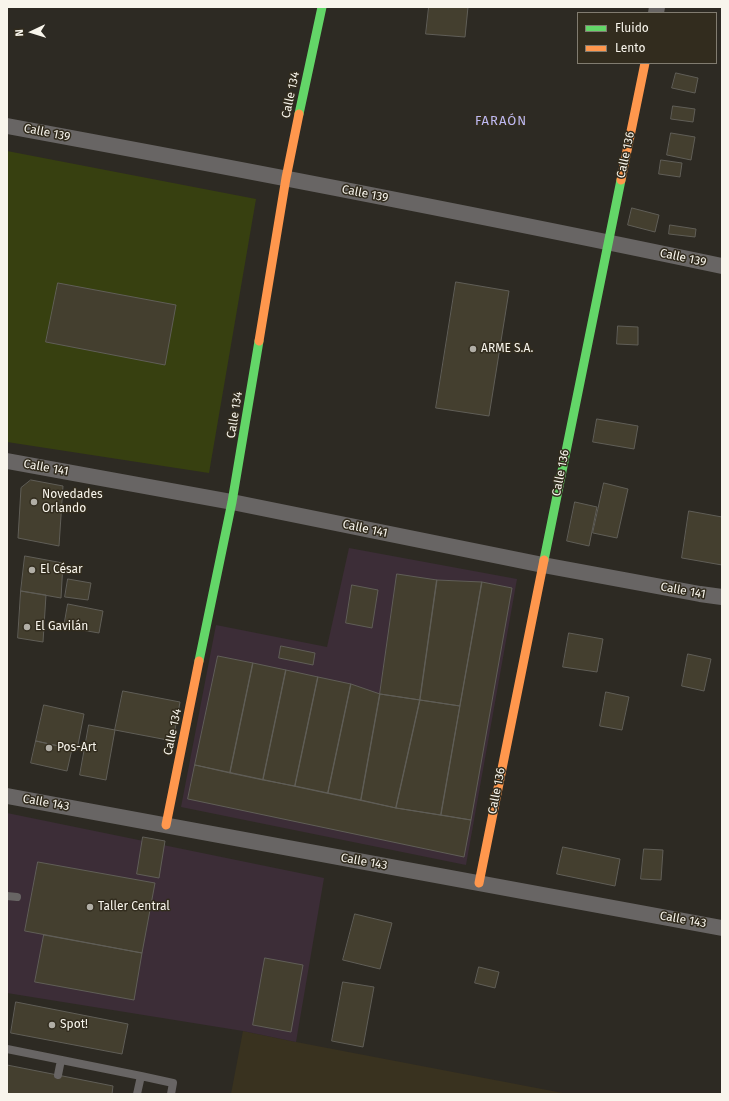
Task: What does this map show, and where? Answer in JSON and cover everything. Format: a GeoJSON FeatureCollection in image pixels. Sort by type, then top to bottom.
{"type":"FeatureCollection","features":[{"type":"Feature","properties":{"kind":"street","name":"Calle 134"},"geometry":{"type":"LineString","coordinates":[[166,825],[232,502],[286,178],[322,7]]}},
{"type":"Feature","properties":{"kind":"street","name":"Calle 136"},"geometry":{"type":"LineString","coordinates":[[479,883],[645,64]]}},
{"type":"Feature","properties":{"kind":"street","name":"Calle 139"},"geometry":{"type":"LineString","coordinates":[[7,126],[286,178],[722,266]]}},
{"type":"Feature","properties":{"kind":"street","name":"Calle 141"},"geometry":{"type":"LineString","coordinates":[[7,461],[232,502],[543,565],[722,597]]}},
{"type":"Feature","properties":{"kind":"street","name":"Calle 143"},"geometry":{"type":"LineString","coordinates":[[7,796],[722,928]]}},
{"type":"Feature","properties":{"kind":"lane"},"geometry":{"type":"LineString","coordinates":[[7,896],[17,896]]}},
{"type":"Feature","properties":{"kind":"lane"},"geometry":{"type":"LineString","coordinates":[[7,1049],[173,1083],[171,1094]]}},
{"type":"Feature","properties":{"kind":"lane"},"geometry":{"type":"LineString","coordinates":[[58,1075],[61,1060]]}},
{"type":"Feature","properties":{"kind":"lane"},"geometry":{"type":"LineString","coordinates":[[137,1094],[141,1076]]}},
{"type":"Feature","properties":{"kind":"shaded area"},"geometry":{"type":"Polygon","coordinates":[[[349,548],[517,579],[466,865],[181,807],[216,625],[327,647],[349,548]]]}},
{"type":"Feature","properties":{"kind":"shaded area"},"geometry":{"type":"Polygon","coordinates":[[[7,813],[324,878],[296,1042],[243,1031],[7,993],[7,813]]]}},
{"type":"Feature","properties":{"kind":"shaded area"},"geometry":{"type":"Polygon","coordinates":[[[243,1031],[296,1042],[568,1094],[231,1094],[243,1031]]]}},
{"type":"Feature","properties":{"kind":"green space"},"geometry":{"type":"Polygon","coordinates":[[[7,151],[256,199],[209,473],[7,442],[7,151]]]}},
{"type":"Feature","properties":{"kind":"building"},"geometry":{"type":"Polygon","coordinates":[[[429,7],[468,7],[465,37],[426,34],[429,7]]]}},
{"type":"Feature","properties":{"kind":"building"},"geometry":{"type":"Polygon","coordinates":[[[676,73],[698,78],[695,93],[672,88],[676,73]]]}},
{"type":"Feature","properties":{"kind":"building"},"geometry":{"type":"Polygon","coordinates":[[[673,106],[695,109],[693,122],[671,119],[673,106]]]}},
{"type":"Feature","properties":{"kind":"building"},"geometry":{"type":"Polygon","coordinates":[[[671,133],[695,137],[691,160],[667,155],[671,133]]]}},
{"type":"Feature","properties":{"kind":"building"},"geometry":{"type":"Polygon","coordinates":[[[661,160],[682,163],[680,177],[659,174],[661,160]]]}},
{"type":"Feature","properties":{"kind":"building"},"geometry":{"type":"Polygon","coordinates":[[[632,208],[659,215],[655,232],[628,225],[632,208]]]}},
{"type":"Feature","properties":{"kind":"building"},"geometry":{"type":"Polygon","coordinates":[[[670,225],[696,229],[695,237],[669,234],[670,225]]]}},
{"type":"Feature","properties":{"kind":"building","name":"ARME S.A."},"geometry":{"type":"Polygon","coordinates":[[[456,282],[509,291],[489,416],[436,408],[456,282]]]}},
{"type":"Feature","properties":{"kind":"building"},"geometry":{"type":"Polygon","coordinates":[[[58,283],[176,305],[165,365],[46,342],[58,283]]]}},
{"type":"Feature","properties":{"kind":"building"},"geometry":{"type":"Polygon","coordinates":[[[618,326],[638,327],[638,345],[617,344],[618,326]]]}},
{"type":"Feature","properties":{"kind":"building"},"geometry":{"type":"Polygon","coordinates":[[[597,419],[638,426],[634,449],[593,442],[597,419]]]}},
{"type":"Feature","properties":{"kind":"building"},"geometry":{"type":"Polygon","coordinates":[[[31,480],[63,486],[59,546],[18,538],[21,488],[31,480]]]}},
{"type":"Feature","properties":{"kind":"building"},"geometry":{"type":"Polygon","coordinates":[[[604,483],[628,489],[617,538],[593,533],[604,483]]]}},
{"type":"Feature","properties":{"kind":"building"},"geometry":{"type":"Polygon","coordinates":[[[575,502],[597,507],[589,546],[567,541],[575,502]]]}},
{"type":"Feature","properties":{"kind":"building"},"geometry":{"type":"Polygon","coordinates":[[[689,511],[722,517],[722,565],[682,558],[689,511]]]}},
{"type":"Feature","properties":{"kind":"building"},"geometry":{"type":"Polygon","coordinates":[[[25,556],[63,563],[61,598],[21,591],[25,556]]]}},
{"type":"Feature","properties":{"kind":"building"},"geometry":{"type":"Polygon","coordinates":[[[397,574],[437,580],[420,700],[380,694],[397,574]]]}},
{"type":"Feature","properties":{"kind":"building"},"geometry":{"type":"Polygon","coordinates":[[[68,579],[91,583],[88,600],[65,597],[68,579]]]}},
{"type":"Feature","properties":{"kind":"building"},"geometry":{"type":"Polygon","coordinates":[[[437,580],[482,582],[460,706],[420,700],[437,580]]]}},
{"type":"Feature","properties":{"kind":"building"},"geometry":{"type":"Polygon","coordinates":[[[482,582],[512,588],[471,820],[441,815],[482,582]]]}},
{"type":"Feature","properties":{"kind":"building"},"geometry":{"type":"Polygon","coordinates":[[[352,585],[378,590],[372,628],[346,623],[352,585]]]}},
{"type":"Feature","properties":{"kind":"building"},"geometry":{"type":"Polygon","coordinates":[[[21,591],[46,595],[43,642],[18,638],[21,591]]]}},
{"type":"Feature","properties":{"kind":"building"},"geometry":{"type":"Polygon","coordinates":[[[68,604],[103,611],[99,633],[64,627],[68,604]]]}},
{"type":"Feature","properties":{"kind":"building"},"geometry":{"type":"Polygon","coordinates":[[[569,633],[603,639],[597,672],[563,667],[569,633]]]}},
{"type":"Feature","properties":{"kind":"building"},"geometry":{"type":"Polygon","coordinates":[[[281,646],[315,653],[313,665],[279,658],[281,646]]]}},
{"type":"Feature","properties":{"kind":"building"},"geometry":{"type":"Polygon","coordinates":[[[688,654],[711,659],[704,691],[682,686],[688,654]]]}},
{"type":"Feature","properties":{"kind":"building"},"geometry":{"type":"Polygon","coordinates":[[[218,656],[253,663],[230,773],[195,765],[218,656]]]}},
{"type":"Feature","properties":{"kind":"building"},"geometry":{"type":"Polygon","coordinates":[[[253,663],[286,670],[263,780],[230,773],[253,663]]]}},
{"type":"Feature","properties":{"kind":"building"},"geometry":{"type":"Polygon","coordinates":[[[286,670],[318,677],[295,786],[263,780],[286,670]]]}},
{"type":"Feature","properties":{"kind":"building"},"geometry":{"type":"Polygon","coordinates":[[[318,677],[351,684],[328,793],[295,786],[318,677]]]}},
{"type":"Feature","properties":{"kind":"building"},"geometry":{"type":"Polygon","coordinates":[[[351,684],[380,694],[361,800],[328,793],[351,684]]]}},
{"type":"Feature","properties":{"kind":"building"},"geometry":{"type":"Polygon","coordinates":[[[123,691],[180,702],[173,741],[115,730],[123,691]]]}},
{"type":"Feature","properties":{"kind":"building"},"geometry":{"type":"Polygon","coordinates":[[[606,692],[629,697],[622,730],[600,726],[606,692]]]}},
{"type":"Feature","properties":{"kind":"building"},"geometry":{"type":"Polygon","coordinates":[[[380,694],[420,700],[396,808],[361,800],[380,694]]]}},
{"type":"Feature","properties":{"kind":"building"},"geometry":{"type":"Polygon","coordinates":[[[420,700],[460,706],[441,815],[396,808],[420,700]]]}},
{"type":"Feature","properties":{"kind":"building"},"geometry":{"type":"Polygon","coordinates":[[[44,705],[84,714],[77,750],[36,741],[44,705]]]}},
{"type":"Feature","properties":{"kind":"building"},"geometry":{"type":"Polygon","coordinates":[[[89,725],[115,730],[106,780],[80,775],[89,725]]]}},
{"type":"Feature","properties":{"kind":"building"},"geometry":{"type":"Polygon","coordinates":[[[36,741],[72,749],[67,771],[31,763],[36,741]]]}},
{"type":"Feature","properties":{"kind":"building"},"geometry":{"type":"Polygon","coordinates":[[[195,765],[396,808],[471,820],[464,857],[188,799],[195,765]]]}},
{"type":"Feature","properties":{"kind":"building"},"geometry":{"type":"Polygon","coordinates":[[[143,837],[165,841],[159,878],[137,874],[143,837]]]}},
{"type":"Feature","properties":{"kind":"building"},"geometry":{"type":"Polygon","coordinates":[[[563,847],[620,859],[615,886],[557,874],[563,847]]]}},
{"type":"Feature","properties":{"kind":"building"},"geometry":{"type":"Polygon","coordinates":[[[644,849],[663,850],[661,880],[641,879],[644,849]]]}},
{"type":"Feature","properties":{"kind":"building","name":"Taller Central"},"geometry":{"type":"Polygon","coordinates":[[[38,862],[155,883],[142,953],[25,931],[38,862]]]}},
{"type":"Feature","properties":{"kind":"building"},"geometry":{"type":"Polygon","coordinates":[[[355,914],[392,923],[380,969],[343,960],[355,914]]]}},
{"type":"Feature","properties":{"kind":"building"},"geometry":{"type":"Polygon","coordinates":[[[44,935],[142,953],[134,1000],[35,982],[44,935]]]}},
{"type":"Feature","properties":{"kind":"building"},"geometry":{"type":"Polygon","coordinates":[[[265,958],[303,965],[291,1032],[253,1025],[265,958]]]}},
{"type":"Feature","properties":{"kind":"building"},"geometry":{"type":"Polygon","coordinates":[[[479,967],[499,972],[495,988],[475,983],[479,967]]]}},
{"type":"Feature","properties":{"kind":"building"},"geometry":{"type":"Polygon","coordinates":[[[343,982],[374,987],[363,1047],[332,1041],[343,982]]]}},
{"type":"Feature","properties":{"kind":"building"},"geometry":{"type":"Polygon","coordinates":[[[16,1002],[128,1024],[122,1054],[11,1033],[16,1002]]]}},
{"type":"Feature","properties":{"kind":"building"},"geometry":{"type":"Polygon","coordinates":[[[7,1065],[113,1086],[112,1094],[7,1094],[7,1065]]]}},
{"type":"Feature","properties":{"kind":"traffic: fast"},"geometry":{"type":"LineString","coordinates":[[299,114],[322,7]]}},
{"type":"Feature","properties":{"kind":"traffic: fast"},"geometry":{"type":"LineString","coordinates":[[544,560],[621,180]]}},
{"type":"Feature","properties":{"kind":"traffic: fast"},"geometry":{"type":"LineString","coordinates":[[199,661],[232,502],[259,341]]}},
{"type":"Feature","properties":{"kind":"traffic: slow"},"geometry":{"type":"LineString","coordinates":[[621,180],[645,64]]}},
{"type":"Feature","properties":{"kind":"traffic: slow"},"geometry":{"type":"LineString","coordinates":[[259,341],[286,178],[299,114]]}},
{"type":"Feature","properties":{"kind":"traffic: slow"},"geometry":{"type":"LineString","coordinates":[[479,883],[544,560]]}},
{"type":"Feature","properties":{"kind":"traffic: slow"},"geometry":{"type":"LineString","coordinates":[[166,825],[199,661]]}},
{"type":"Feature","properties":{"kind":"place","name":"ARME S.A."},"geometry":{"type":"Point","coordinates":[473,349]}},
{"type":"Feature","properties":{"kind":"place","name":"Novedades Orlando"},"geometry":{"type":"Point","coordinates":[34,502]}},
{"type":"Feature","properties":{"kind":"place","name":"El César"},"geometry":{"type":"Point","coordinates":[32,570]}},
{"type":"Feature","properties":{"kind":"place","name":"El Gavilán"},"geometry":{"type":"Point","coordinates":[27,627]}},
{"type":"Feature","properties":{"kind":"place","name":"Pos-Art"},"geometry":{"type":"Point","coordinates":[49,748]}},
{"type":"Feature","properties":{"kind":"place","name":"Taller Central"},"geometry":{"type":"Point","coordinates":[90,907]}},
{"type":"Feature","properties":{"kind":"place","name":"Spot!"},"geometry":{"type":"Point","coordinates":[52,1025]}},
{"type":"Feature","properties":{"kind":"district","name":"FARAÓN"},"geometry":{"type":"Point","coordinates":[501,121]}}]}
